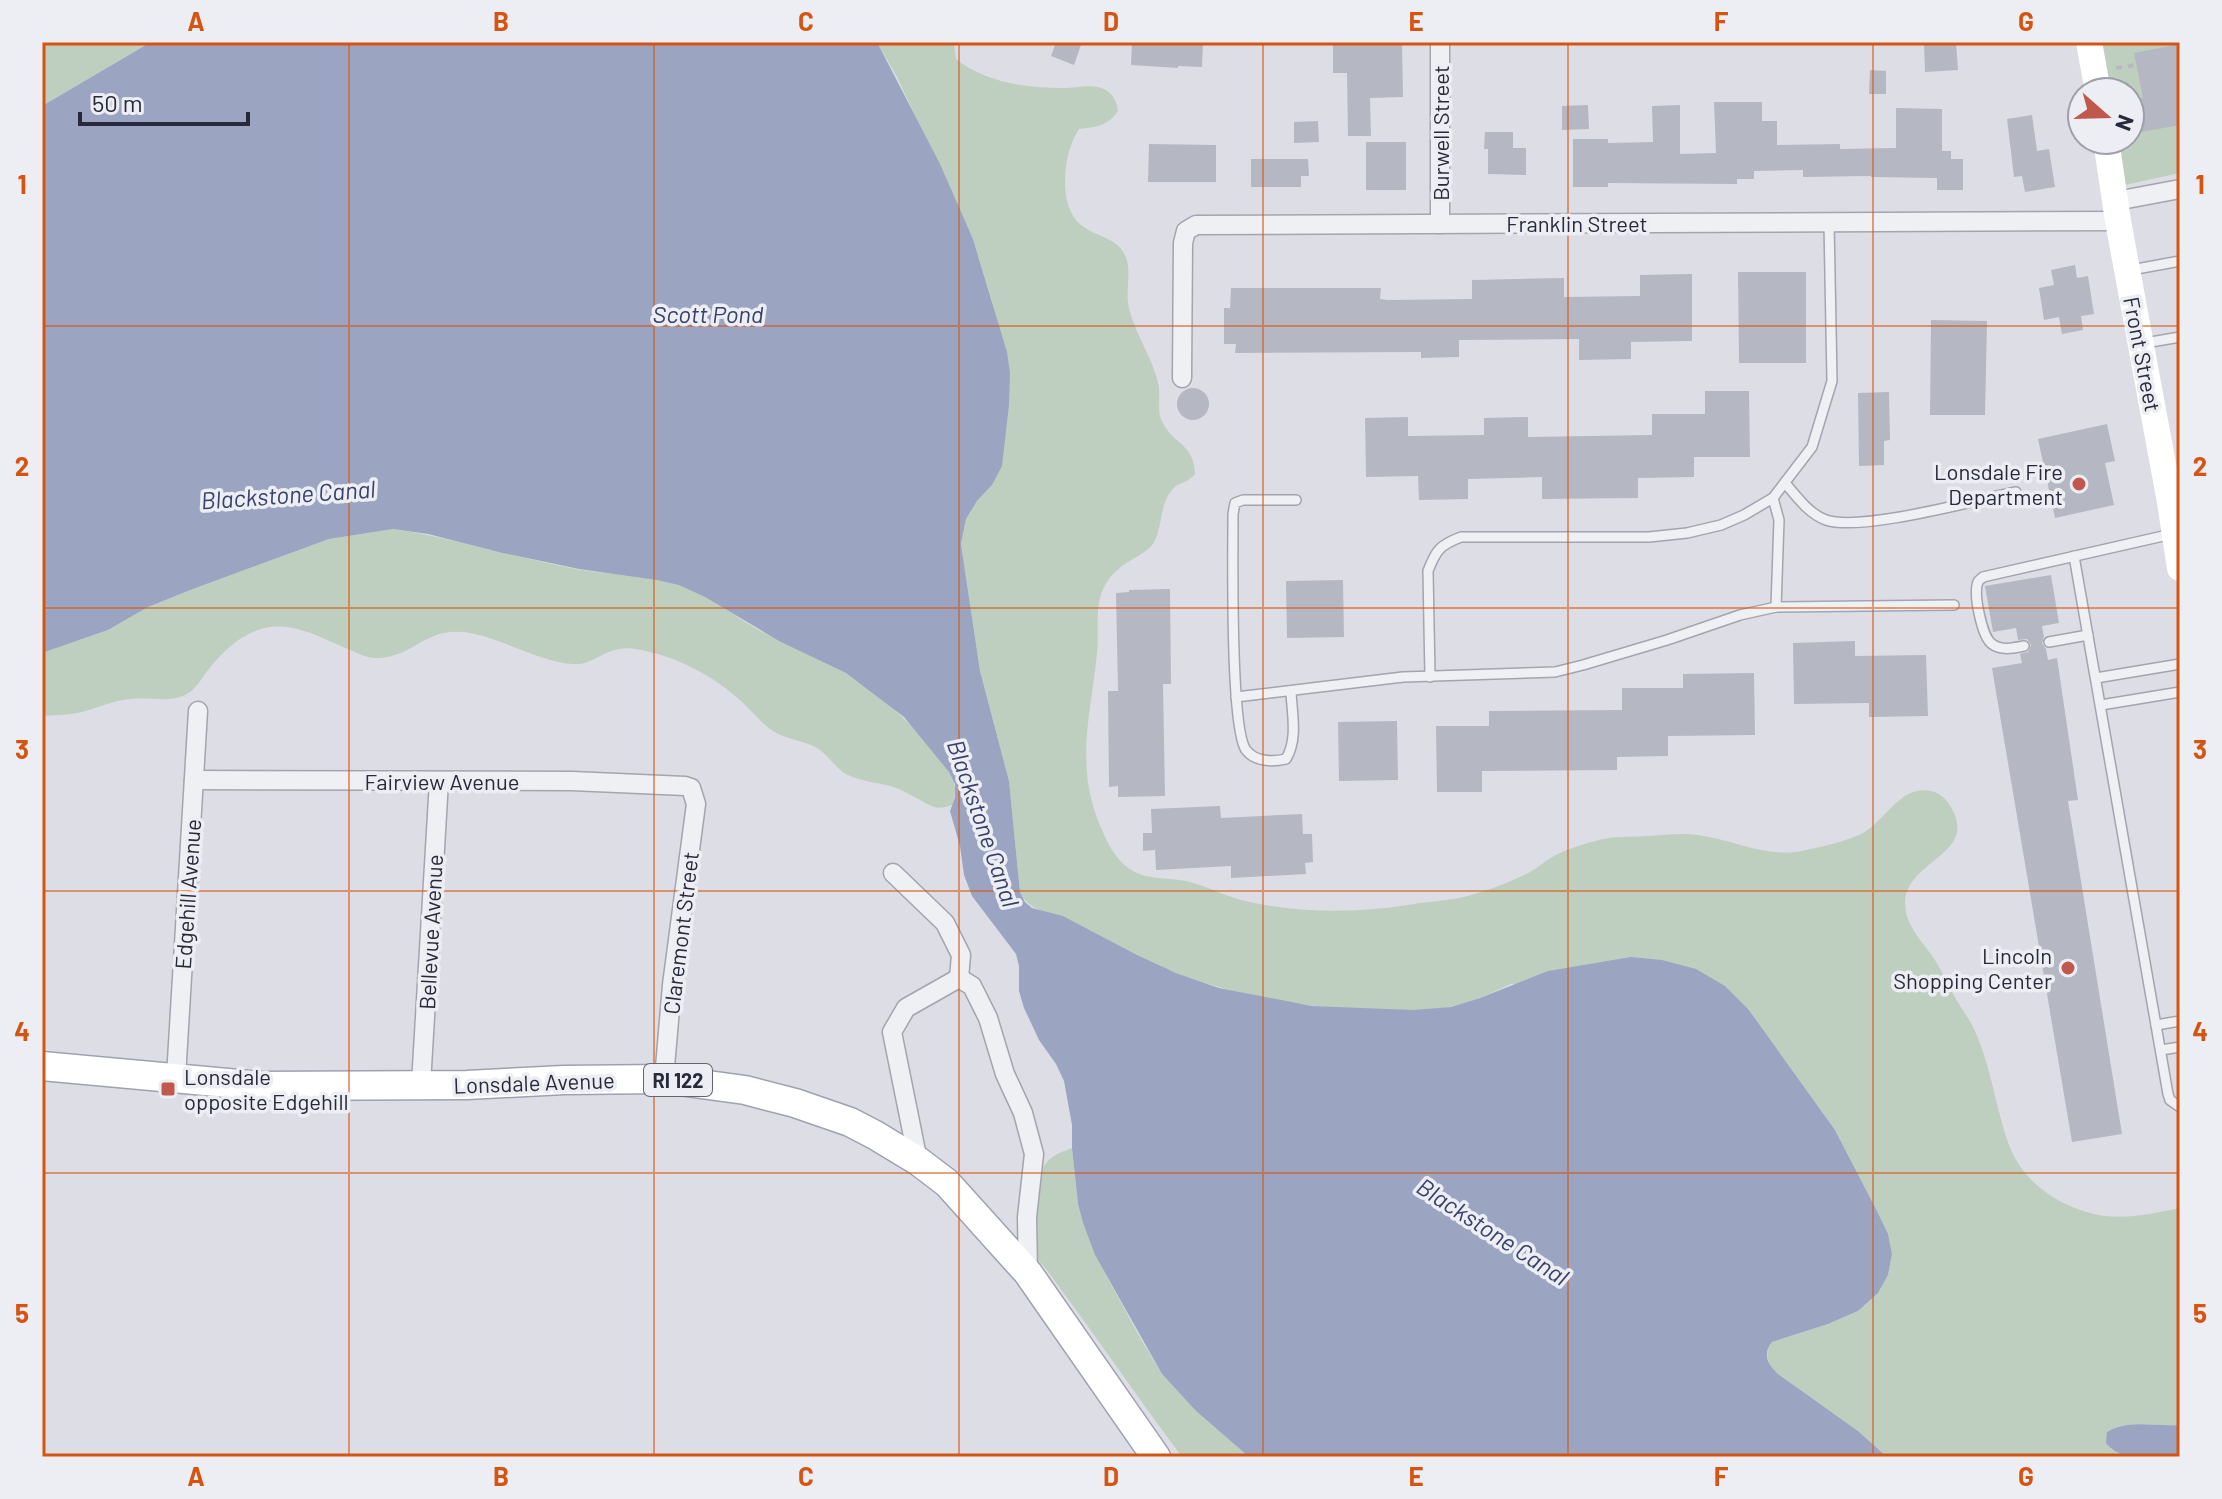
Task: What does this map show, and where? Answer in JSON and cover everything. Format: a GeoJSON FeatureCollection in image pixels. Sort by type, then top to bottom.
{"type":"FeatureCollection","features":[{"type":"Feature","properties":{"kind":"main road"},"geometry":{"type":"LineString","coordinates":[[2089,42],[2102,76]]}},
{"type":"Feature","properties":{"kind":"main road","name":"Front Street"},"geometry":{"type":"LineString","coordinates":[[2108,156],[2127,271],[2175,501],[2180,568]]}},
{"type":"Feature","properties":{"kind":"main road","name":"Lonsdale Avenue"},"geometry":{"type":"LineString","coordinates":[[42,1066],[260,1086],[467,1085],[664,1079],[734,1088],[795,1103],[862,1128],[918,1161],[947,1183],[1028,1273],[1156,1457]]}},
{"type":"Feature","properties":{"kind":"street","name":"Burwell Street"},"geometry":{"type":"LineString","coordinates":[[1440,42],[1440,224]]}},
{"type":"Feature","properties":{"kind":"street","name":"Franklin Street"},"geometry":{"type":"LineString","coordinates":[[1182,378],[1183,243],[1186,231],[1196,225],[1829,223],[2117,211],[2180,189]]}},
{"type":"Feature","properties":{"kind":"street","name":"Edgehill Avenue"},"geometry":{"type":"LineString","coordinates":[[176,1077],[198,711]]}},
{"type":"Feature","properties":{"kind":"street","name":"Fairview Avenue"},"geometry":{"type":"LineString","coordinates":[[194,780],[572,781],[691,788]]}},
{"type":"Feature","properties":{"kind":"street","name":"Bellevue Avenue"},"geometry":{"type":"LineString","coordinates":[[421,1084],[439,781]]}},
{"type":"Feature","properties":{"kind":"street","name":"Claremont Street"},"geometry":{"type":"LineString","coordinates":[[664,1079],[672,985],[696,804],[691,788]]}},
{"type":"Feature","properties":{"kind":"street"},"geometry":{"type":"LineString","coordinates":[[893,873],[945,923],[961,955],[959,978]]}},
{"type":"Feature","properties":{"kind":"street"},"geometry":{"type":"LineString","coordinates":[[918,1161],[892,1032],[906,1008],[959,978]]}},
{"type":"Feature","properties":{"kind":"street"},"geometry":{"type":"LineString","coordinates":[[959,978],[972,986],[988,1018],[1005,1074],[1023,1113],[1034,1154],[1027,1217],[1028,1273]]}},
{"type":"Feature","properties":{"kind":"lane"},"geometry":{"type":"LineString","coordinates":[[1430,677],[1428,571],[1443,544],[1461,537],[1649,537],[1687,533],[1721,525],[1773,498],[1812,447],[1832,381],[1829,223]]}},
{"type":"Feature","properties":{"kind":"lane"},"geometry":{"type":"LineString","coordinates":[[2127,271],[2180,261]]}},
{"type":"Feature","properties":{"kind":"lane"},"geometry":{"type":"LineString","coordinates":[[2142,343],[2180,337]]}},
{"type":"Feature","properties":{"kind":"lane"},"geometry":{"type":"LineString","coordinates":[[1785,483],[1815,515],[1842,523],[1883,519],[2016,492]]}},
{"type":"Feature","properties":{"kind":"lane"},"geometry":{"type":"LineString","coordinates":[[1773,498],[1779,520],[1776,607]]}},
{"type":"Feature","properties":{"kind":"lane"},"geometry":{"type":"LineString","coordinates":[[1291,692],[1291,751],[1286,759],[1274,762],[1257,758],[1246,750],[1239,733],[1233,514],[1235,503],[1243,500],[1296,500]]}},
{"type":"Feature","properties":{"kind":"lane"},"geometry":{"type":"LineString","coordinates":[[2024,646],[1999,648],[1990,644],[1982,630],[1977,593],[1978,582],[1983,577],[2175,533]]}},
{"type":"Feature","properties":{"kind":"lane"},"geometry":{"type":"LineString","coordinates":[[2074,556],[2170,1100],[2180,1107]]}},
{"type":"Feature","properties":{"kind":"lane"},"geometry":{"type":"LineString","coordinates":[[1236,697],[1403,677],[1555,672],[1740,615],[1776,607],[1954,605]]}},
{"type":"Feature","properties":{"kind":"lane"},"geometry":{"type":"LineString","coordinates":[[2049,642],[2088,635]]}},
{"type":"Feature","properties":{"kind":"lane"},"geometry":{"type":"LineString","coordinates":[[2096,678],[2180,664]]}},
{"type":"Feature","properties":{"kind":"lane"},"geometry":{"type":"LineString","coordinates":[[2101,705],[2180,692]]}},
{"type":"Feature","properties":{"kind":"lane"},"geometry":{"type":"LineString","coordinates":[[2156,1025],[2180,1021]]}},
{"type":"Feature","properties":{"kind":"lane"},"geometry":{"type":"LineString","coordinates":[[2161,1050],[2180,1047]]}},
{"type":"Feature","properties":{"kind":"path"},"geometry":{"type":"LineString","coordinates":[[2114,76],[2136,65]]}},
{"type":"Feature","properties":{"kind":"green space"},"geometry":{"type":"Polygon","coordinates":[[[51,42],[151,42],[42,106],[42,47],[51,42]]]}},
{"type":"Feature","properties":{"kind":"green space"},"geometry":{"type":"Polygon","coordinates":[[[877,42],[954,42],[956,59],[980,74],[1036,87],[1096,87],[1108,91],[1116,104],[1118,111],[1110,120],[1079,129],[1074,139],[1066,164],[1068,205],[1081,225],[1116,244],[1125,255],[1128,303],[1159,387],[1161,419],[1170,434],[1191,455],[1195,474],[1177,485],[1168,496],[1153,544],[1112,575],[1101,595],[1086,759],[1092,801],[1099,823],[1117,857],[1140,874],[1186,881],[1250,902],[1314,910],[1377,909],[1476,894],[1523,876],[1567,850],[1608,838],[1689,834],[1767,851],[1806,850],[1861,834],[1910,793],[1920,790],[1938,794],[1952,809],[1957,825],[1955,839],[1913,881],[1906,895],[1906,912],[1914,931],[1935,960],[1973,1027],[2004,1130],[2016,1159],[2024,1172],[2047,1193],[2089,1213],[2123,1217],[2180,1208],[2180,1425],[2133,1425],[2107,1432],[2111,1449],[2126,1457],[1887,1457],[1858,1431],[1778,1374],[1768,1359],[1772,1342],[1858,1311],[1878,1293],[1888,1275],[1892,1254],[1878,1213],[1835,1130],[1749,1010],[1511,984],[1461,1004],[1427,1010],[1355,1009],[1279,1001],[1228,990],[1166,969],[1068,919],[1037,909],[1024,899],[1020,892],[1009,781],[980,671],[961,544],[966,519],[992,485],[999,330],[973,239],[897,77],[877,42]]]}},
{"type":"Feature","properties":{"kind":"green space"},"geometry":{"type":"Polygon","coordinates":[[[2102,42],[2180,42],[2180,173],[2125,185],[2120,156],[2146,156],[2146,76],[2107,76],[2102,42]]]}},
{"type":"Feature","properties":{"kind":"green space"},"geometry":{"type":"Polygon","coordinates":[[[393,529],[576,569],[653,578],[689,588],[762,632],[844,672],[873,692],[922,737],[947,768],[955,785],[952,805],[934,807],[896,788],[850,776],[817,748],[773,731],[731,692],[706,675],[664,656],[625,648],[587,662],[572,664],[540,657],[475,634],[459,632],[435,636],[396,655],[373,658],[295,628],[272,627],[246,635],[232,645],[196,687],[183,696],[124,700],[78,713],[42,716],[42,653],[108,630],[148,607],[193,589],[329,539],[393,529]]]}},
{"type":"Feature","properties":{"kind":"green space"},"geometry":{"type":"Polygon","coordinates":[[[1072,1148],[1083,1223],[1095,1255],[1142,1341],[1162,1374],[1196,1411],[1249,1457],[1182,1457],[1019,1235],[1018,1223],[1034,1182],[1050,1159],[1072,1148]]]}},
{"type":"Feature","properties":{"kind":"water","name":"Scott Pond"},"geometry":{"type":"Polygon","coordinates":[[[151,42],[877,42],[940,164],[973,239],[1007,352],[1009,405],[1002,466],[992,485],[966,519],[961,544],[980,671],[1009,781],[1020,892],[1025,902],[1032,908],[1063,916],[1176,973],[1219,988],[1312,1006],[1413,1010],[1451,1007],[1548,971],[1631,957],[1662,960],[1696,969],[1725,986],[1749,1010],[1835,1130],[1888,1234],[1892,1254],[1888,1275],[1878,1293],[1858,1311],[1772,1342],[1767,1351],[1768,1359],[1778,1374],[1858,1431],[1887,1457],[1249,1457],[1196,1411],[1162,1374],[1095,1255],[1078,1204],[1072,1125],[1064,1081],[1024,1008],[1019,991],[1016,954],[972,896],[964,875],[950,811],[955,784],[949,772],[904,717],[846,673],[779,641],[679,585],[579,569],[428,534],[393,529],[329,539],[193,589],[148,607],[108,630],[42,653],[42,106],[151,42]]]}},
{"type":"Feature","properties":{"kind":"water"},"geometry":{"type":"Polygon","coordinates":[[[2143,1424],[2180,1425],[2180,1457],[2130,1457],[2113,1450],[2106,1443],[2107,1432],[2115,1428],[2143,1424]]]}},
{"type":"Feature","properties":{"kind":"building"},"geometry":{"type":"Polygon","coordinates":[[[1056,42],[1082,42],[1074,65],[1051,56],[1056,42]]]}},
{"type":"Feature","properties":{"kind":"building"},"geometry":{"type":"Polygon","coordinates":[[[1132,42],[1203,42],[1202,67],[1131,65],[1132,42]]]}},
{"type":"Feature","properties":{"kind":"building"},"geometry":{"type":"Polygon","coordinates":[[[1333,42],[1402,42],[1403,97],[1370,98],[1371,136],[1348,136],[1347,73],[1333,73],[1333,42]]]}},
{"type":"Feature","properties":{"kind":"building"},"geometry":{"type":"Polygon","coordinates":[[[1924,42],[1956,42],[1958,70],[1925,72],[1924,42]]]}},
{"type":"Feature","properties":{"kind":"building"},"geometry":{"type":"Polygon","coordinates":[[[2180,44],[2180,125],[2146,131],[2146,76],[2139,76],[2134,53],[2180,44]]]}},
{"type":"Feature","properties":{"kind":"building"},"geometry":{"type":"Polygon","coordinates":[[[1870,70],[1886,71],[1886,94],[1869,94],[1870,70]]]}},
{"type":"Feature","properties":{"kind":"building"},"geometry":{"type":"Polygon","coordinates":[[[1714,102],[1762,102],[1762,121],[1777,121],[1777,145],[1840,144],[1840,149],[1896,148],[1896,108],[1942,109],[1942,151],[1951,151],[1951,159],[1963,159],[1963,190],[1937,190],[1937,178],[1803,177],[1803,170],[1754,171],[1754,179],[1737,179],[1737,184],[1608,183],[1608,187],[1573,187],[1573,139],[1608,139],[1608,143],[1653,142],[1652,106],[1680,105],[1680,154],[1716,153],[1714,102]]]}},
{"type":"Feature","properties":{"kind":"building"},"geometry":{"type":"Polygon","coordinates":[[[1588,105],[1589,129],[1562,130],[1562,106],[1588,105]]]}},
{"type":"Feature","properties":{"kind":"building"},"geometry":{"type":"Polygon","coordinates":[[[2032,115],[2037,151],[2049,149],[2055,187],[2025,192],[2022,176],[2014,177],[2007,119],[2032,115]]]}},
{"type":"Feature","properties":{"kind":"building"},"geometry":{"type":"Polygon","coordinates":[[[1318,121],[1319,142],[1294,143],[1294,122],[1318,121]]]}},
{"type":"Feature","properties":{"kind":"building"},"geometry":{"type":"Polygon","coordinates":[[[1485,132],[1513,132],[1513,148],[1526,148],[1526,175],[1488,174],[1485,132]]]}},
{"type":"Feature","properties":{"kind":"building"},"geometry":{"type":"Polygon","coordinates":[[[1366,142],[1406,142],[1406,190],[1366,190],[1366,142]]]}},
{"type":"Feature","properties":{"kind":"building"},"geometry":{"type":"Polygon","coordinates":[[[1149,144],[1216,145],[1216,182],[1148,182],[1149,144]]]}},
{"type":"Feature","properties":{"kind":"building"},"geometry":{"type":"Polygon","coordinates":[[[1251,159],[1308,159],[1309,176],[1301,176],[1301,187],[1251,187],[1251,159]]]}},
{"type":"Feature","properties":{"kind":"building"},"geometry":{"type":"Polygon","coordinates":[[[2075,265],[2077,278],[2088,276],[2094,314],[2081,316],[2083,330],[2062,334],[2059,317],[2044,320],[2039,288],[2054,285],[2051,270],[2075,265]]]}},
{"type":"Feature","properties":{"kind":"building"},"geometry":{"type":"Polygon","coordinates":[[[1738,272],[1806,272],[1806,363],[1739,363],[1738,272]]]}},
{"type":"Feature","properties":{"kind":"building"},"geometry":{"type":"Polygon","coordinates":[[[1692,274],[1692,341],[1631,342],[1631,359],[1579,360],[1579,339],[1459,340],[1459,357],[1421,358],[1421,352],[1235,353],[1236,344],[1224,344],[1224,308],[1230,308],[1231,288],[1381,288],[1380,299],[1388,300],[1472,299],[1472,280],[1564,278],[1564,297],[1640,296],[1640,275],[1692,274]]]}},
{"type":"Feature","properties":{"kind":"building"},"geometry":{"type":"Polygon","coordinates":[[[1931,320],[1987,321],[1985,415],[1930,415],[1931,320]]]}},
{"type":"Feature","properties":{"kind":"building"},"geometry":{"type":"Polygon","coordinates":[[[1193,388],[1204,393],[1209,404],[1204,415],[1193,420],[1182,415],[1177,404],[1182,393],[1193,388]]]}},
{"type":"Feature","properties":{"kind":"building"},"geometry":{"type":"Polygon","coordinates":[[[1705,391],[1749,391],[1750,457],[1694,457],[1694,477],[1638,478],[1638,498],[1542,499],[1542,477],[1468,479],[1468,499],[1419,500],[1418,476],[1366,477],[1365,418],[1408,417],[1408,436],[1484,435],[1484,418],[1528,417],[1528,437],[1652,435],[1652,414],[1705,414],[1705,391]]]}},
{"type":"Feature","properties":{"kind":"building"},"geometry":{"type":"Polygon","coordinates":[[[1889,392],[1890,440],[1884,441],[1884,465],[1859,466],[1858,393],[1889,392]]]}},
{"type":"Feature","properties":{"kind":"building","name":"Lonsdale Fire Department"},"geometry":{"type":"Polygon","coordinates":[[[2107,424],[2115,461],[2105,463],[2114,505],[2055,518],[2038,439],[2107,424]]]}},
{"type":"Feature","properties":{"kind":"building","name":"Lincoln Shopping Center"},"geometry":{"type":"Polygon","coordinates":[[[2051,575],[2059,623],[2042,626],[2042,643],[2048,660],[2057,658],[2078,800],[2068,801],[2122,1134],[2072,1142],[1992,668],[2022,663],[2020,654],[2028,652],[2031,645],[2027,639],[2018,640],[2016,628],[1993,632],[1985,586],[2051,575]]]}},
{"type":"Feature","properties":{"kind":"building"},"geometry":{"type":"Polygon","coordinates":[[[1343,580],[1344,637],[1287,638],[1286,581],[1343,580]]]}},
{"type":"Feature","properties":{"kind":"building"},"geometry":{"type":"Polygon","coordinates":[[[1170,589],[1171,684],[1163,684],[1165,796],[1118,797],[1118,786],[1109,787],[1108,691],[1118,691],[1116,593],[1170,589]]]}},
{"type":"Feature","properties":{"kind":"building"},"geometry":{"type":"Polygon","coordinates":[[[1855,641],[1855,656],[1926,655],[1928,716],[1869,717],[1869,703],[1794,704],[1793,643],[1855,641]]]}},
{"type":"Feature","properties":{"kind":"building"},"geometry":{"type":"Polygon","coordinates":[[[1754,673],[1755,735],[1668,736],[1668,756],[1617,757],[1617,770],[1482,771],[1482,792],[1437,792],[1436,726],[1489,726],[1489,711],[1622,710],[1622,688],[1683,688],[1683,674],[1754,673]]]}},
{"type":"Feature","properties":{"kind":"building"},"geometry":{"type":"Polygon","coordinates":[[[1397,721],[1398,780],[1339,781],[1338,722],[1397,721]]]}},
{"type":"Feature","properties":{"kind":"building"},"geometry":{"type":"Polygon","coordinates":[[[1220,806],[1221,818],[1302,814],[1303,834],[1312,834],[1313,862],[1305,863],[1306,874],[1231,878],[1231,866],[1156,870],[1155,850],[1143,851],[1143,833],[1152,833],[1151,809],[1220,806]]]}},
{"type":"Feature","properties":{"kind":"place","name":"Lonsdale Fire Department"},"geometry":{"type":"Point","coordinates":[2079,484]}},
{"type":"Feature","properties":{"kind":"place","name":"Lincoln Shopping Center"},"geometry":{"type":"Point","coordinates":[2068,968]}},
{"type":"Feature","properties":{"kind":"place","name":"Lonsdale opposite Edgehill"},"geometry":{"type":"Point","coordinates":[168,1089]}},
{"type":"Feature","properties":{"kind":"water label","name":"Blackstone Canal"},"geometry":{"type":"Point","coordinates":[288,494]}},
{"type":"Feature","properties":{"kind":"water label","name":"Blackstone Canal"},"geometry":{"type":"Point","coordinates":[984,823]}},
{"type":"Feature","properties":{"kind":"water label","name":"Blackstone Canal"},"geometry":{"type":"Point","coordinates":[1493,1231]}}]}
